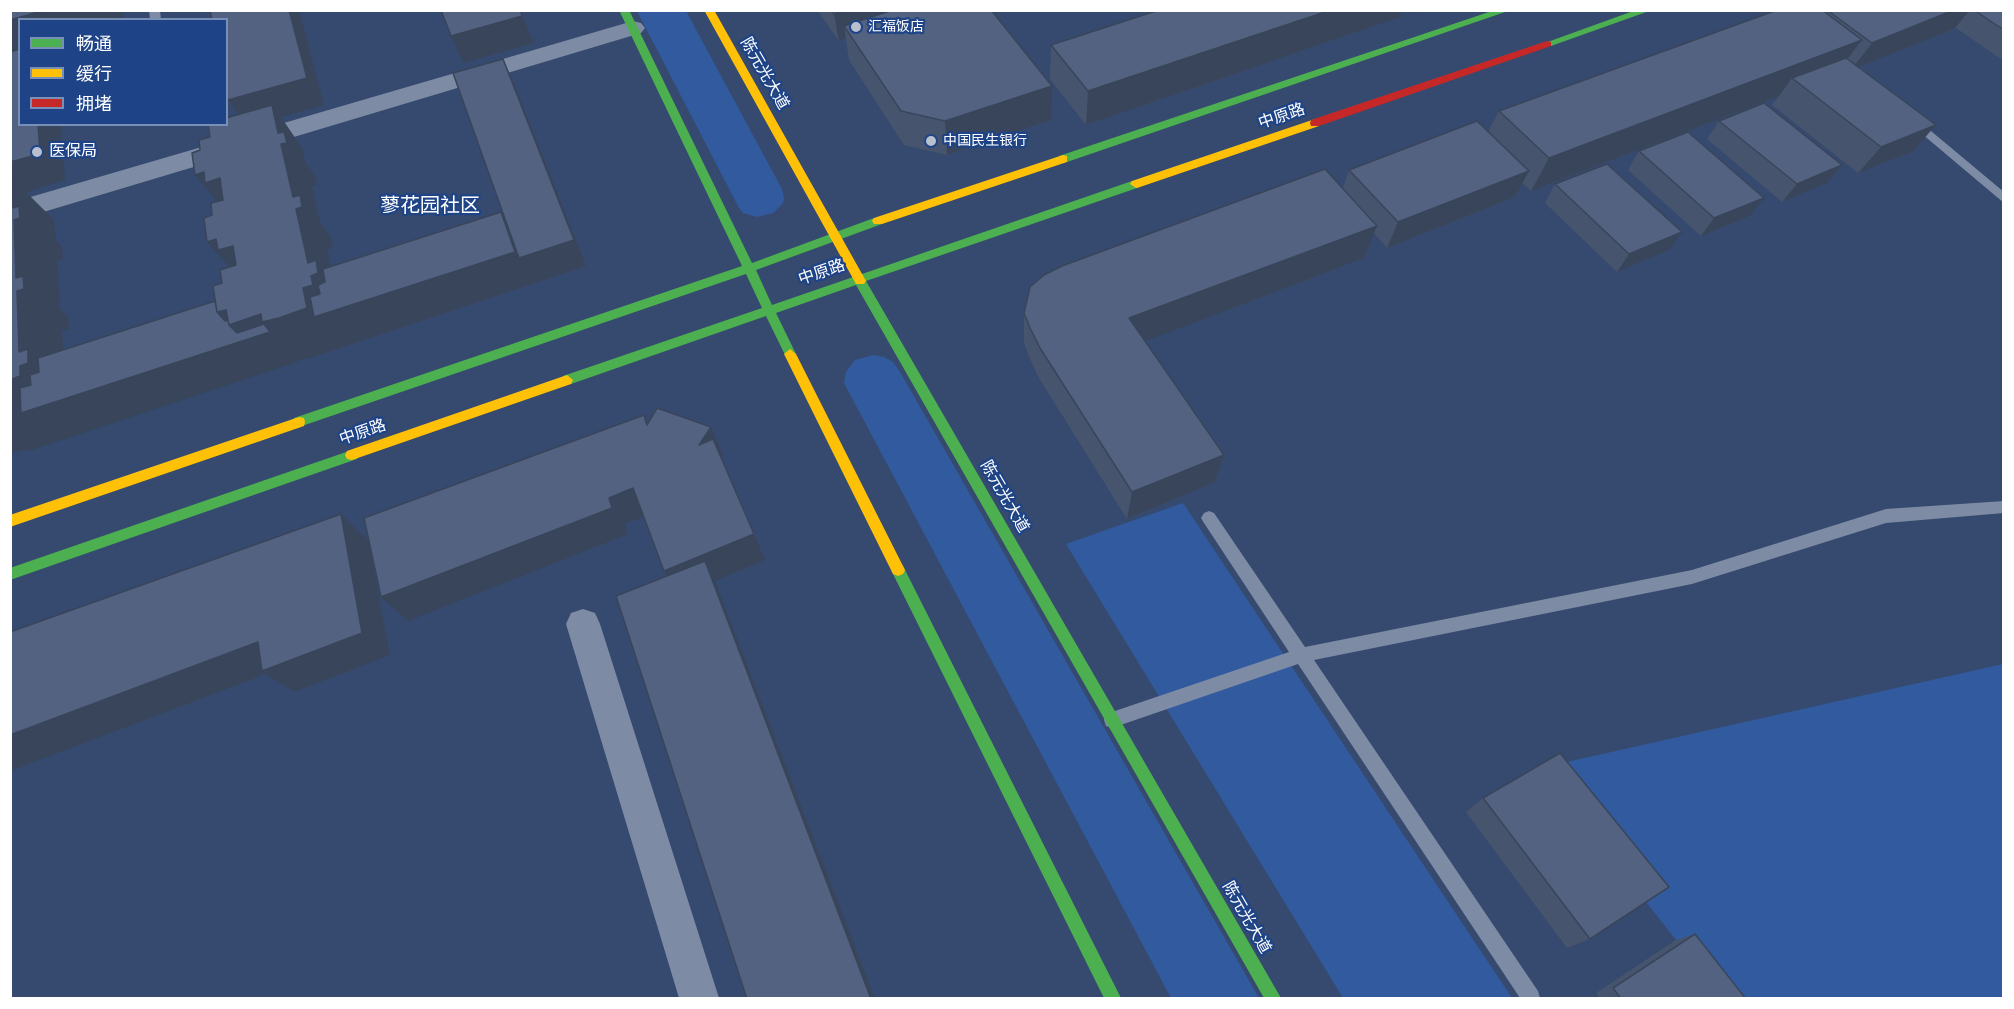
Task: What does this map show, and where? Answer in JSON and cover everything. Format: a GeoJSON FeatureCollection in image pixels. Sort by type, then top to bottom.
{"type":"FeatureCollection","features":[{"type":"Feature","properties":{"kind":"main road","name":"陈元光大道"},"geometry":{"type":"LineString","coordinates":[[709,10],[837,235],[859,278],[1273,999]]}},
{"type":"Feature","properties":{"kind":"main road","name":"中原路"},"geometry":{"type":"LineString","coordinates":[[10,521],[747,269],[837,235],[1506,10]]}},
{"type":"Feature","properties":{"kind":"main road","name":"中原路"},"geometry":{"type":"LineString","coordinates":[[10,574],[769,309],[1647,10]]}},
{"type":"Feature","properties":{"kind":"main road"},"geometry":{"type":"LineString","coordinates":[[628,19],[747,269],[1113,999]]}},
{"type":"Feature","properties":{"kind":"street"},"geometry":{"type":"LineString","coordinates":[[10,213],[628,19]]}},
{"type":"Feature","properties":{"kind":"street"},"geometry":{"type":"LineString","coordinates":[[583,624],[699,999]]}},
{"type":"Feature","properties":{"kind":"lane"},"geometry":{"type":"LineString","coordinates":[[1903,112],[1932,134],[2004,199]]}},
{"type":"Feature","properties":{"kind":"lane"},"geometry":{"type":"LineString","coordinates":[[1112,720],[1302,656],[1692,577],[1886,516],[2004,507]]}},
{"type":"Feature","properties":{"kind":"lane"},"geometry":{"type":"LineString","coordinates":[[1209,518],[1531,999]]}},
{"type":"Feature","properties":{"kind":"shaded area"},"geometry":{"type":"Polygon","coordinates":[[[637,11],[686,11],[782,189],[783,203],[773,213],[757,217],[743,213],[739,208],[637,11]]]}},
{"type":"Feature","properties":{"kind":"shaded area"},"geometry":{"type":"Polygon","coordinates":[[[873,355],[893,362],[900,372],[1259,998],[1171,998],[844,383],[846,372],[855,360],[873,355]]]}},
{"type":"Feature","properties":{"kind":"shaded area"},"geometry":{"type":"Polygon","coordinates":[[[1183,503],[1512,998],[1343,998],[1066,544],[1183,503]]]}},
{"type":"Feature","properties":{"kind":"shaded area"},"geometry":{"type":"Polygon","coordinates":[[[2003,664],[2003,998],[1722,998],[1540,768],[2003,664]]]}},
{"type":"Feature","properties":{"kind":"building"},"geometry":{"type":"Polygon","coordinates":[[[10,10],[45,10],[10,20],[10,10]]]}},
{"type":"Feature","properties":{"kind":"building"},"geometry":{"type":"Polygon","coordinates":[[[210,10],[289,10],[307,78],[228,100],[228,18],[212,18],[210,10]]]}},
{"type":"Feature","properties":{"kind":"building"},"geometry":{"type":"Polygon","coordinates":[[[441,10],[520,10],[522,16],[451,36],[441,10]]]}},
{"type":"Feature","properties":{"kind":"building"},"geometry":{"type":"Polygon","coordinates":[[[832,10],[846,10],[834,14],[832,10]]]}},
{"type":"Feature","properties":{"kind":"building"},"geometry":{"type":"Polygon","coordinates":[[[893,10],[991,10],[1052,86],[945,121],[901,111],[844,26],[893,10]]]}},
{"type":"Feature","properties":{"kind":"building"},"geometry":{"type":"Polygon","coordinates":[[[1159,10],[1331,10],[1088,91],[1051,45],[1159,10]]]}},
{"type":"Feature","properties":{"kind":"building"},"geometry":{"type":"Polygon","coordinates":[[[1777,10],[1822,10],[1862,40],[1549,158],[1499,111],[1777,10]]]}},
{"type":"Feature","properties":{"kind":"building"},"geometry":{"type":"Polygon","coordinates":[[[1827,10],[1954,10],[1872,43],[1827,10]]]}},
{"type":"Feature","properties":{"kind":"building"},"geometry":{"type":"Polygon","coordinates":[[[1974,10],[2004,10],[2004,30],[1974,10]]]}},
{"type":"Feature","properties":{"kind":"building"},"geometry":{"type":"Polygon","coordinates":[[[18,50],[18,126],[38,126],[40,154],[10,162],[10,52],[18,50]]]}},
{"type":"Feature","properties":{"kind":"building"},"geometry":{"type":"Polygon","coordinates":[[[1846,58],[1936,125],[1881,147],[1792,78],[1846,58]]]}},
{"type":"Feature","properties":{"kind":"building"},"geometry":{"type":"Polygon","coordinates":[[[503,59],[574,240],[519,258],[453,73],[503,59]]]}},
{"type":"Feature","properties":{"kind":"building"},"geometry":{"type":"Polygon","coordinates":[[[1764,103],[1842,165],[1797,184],[1719,121],[1764,103]]]}},
{"type":"Feature","properties":{"kind":"building"},"geometry":{"type":"Polygon","coordinates":[[[272,105],[278,133],[284,132],[287,143],[281,144],[293,197],[300,195],[302,207],[296,209],[308,263],[316,260],[318,273],[311,276],[313,285],[303,288],[307,308],[262,322],[261,314],[229,325],[226,310],[217,312],[213,286],[222,283],[220,270],[236,265],[233,246],[218,250],[216,239],[207,242],[204,218],[212,215],[211,203],[223,200],[220,178],[205,183],[204,172],[195,175],[192,153],[200,150],[199,140],[210,137],[208,126],[228,126],[228,117],[272,105]]]}},
{"type":"Feature","properties":{"kind":"building"},"geometry":{"type":"Polygon","coordinates":[[[1477,121],[1529,171],[1398,222],[1349,170],[1477,121]]]}},
{"type":"Feature","properties":{"kind":"building"},"geometry":{"type":"Polygon","coordinates":[[[1688,132],[1764,198],[1714,218],[1639,151],[1688,132]]]}},
{"type":"Feature","properties":{"kind":"building"},"geometry":{"type":"Polygon","coordinates":[[[1607,164],[1682,232],[1629,254],[1555,184],[1607,164]]]}},
{"type":"Feature","properties":{"kind":"building"},"geometry":{"type":"Polygon","coordinates":[[[1325,169],[1377,226],[1129,318],[1224,455],[1132,492],[1040,348],[1030,328],[1024,313],[1030,287],[1044,275],[1062,266],[1325,169]]]}},
{"type":"Feature","properties":{"kind":"building"},"geometry":{"type":"Polygon","coordinates":[[[12,178],[13,208],[19,206],[20,218],[14,220],[16,278],[23,276],[24,289],[17,291],[19,352],[28,349],[28,363],[20,366],[20,376],[10,380],[10,179],[12,178]]]}},
{"type":"Feature","properties":{"kind":"building"},"geometry":{"type":"Polygon","coordinates":[[[501,212],[515,252],[314,317],[310,297],[320,294],[318,285],[325,282],[323,269],[501,212]]]}},
{"type":"Feature","properties":{"kind":"building"},"geometry":{"type":"Polygon","coordinates":[[[215,301],[217,312],[225,321],[228,320],[229,325],[237,333],[264,324],[270,332],[21,413],[20,388],[31,385],[30,375],[39,372],[38,358],[215,301]]]}},
{"type":"Feature","properties":{"kind":"building"},"geometry":{"type":"Polygon","coordinates":[[[657,408],[711,427],[699,445],[713,439],[754,534],[664,571],[633,488],[609,498],[612,508],[381,597],[364,518],[644,415],[647,425],[657,408]]]}},
{"type":"Feature","properties":{"kind":"building"},"geometry":{"type":"Polygon","coordinates":[[[341,514],[362,633],[262,671],[258,642],[10,735],[10,632],[341,514]]]}},
{"type":"Feature","properties":{"kind":"building"},"geometry":{"type":"Polygon","coordinates":[[[705,561],[871,999],[747,999],[616,596],[705,561]]]}},
{"type":"Feature","properties":{"kind":"building"},"geometry":{"type":"Polygon","coordinates":[[[1560,753],[1669,887],[1590,939],[1483,798],[1560,753]]]}},
{"type":"Feature","properties":{"kind":"building"},"geometry":{"type":"Polygon","coordinates":[[[1695,934],[1746,999],[1621,999],[1613,988],[1695,934]]]}},
{"type":"Feature","properties":{"kind":"traffic: fast"},"geometry":{"type":"LineString","coordinates":[[624,10],[790,354]]}},
{"type":"Feature","properties":{"kind":"traffic: fast"},"geometry":{"type":"LineString","coordinates":[[1063,159],[1506,10]]}},
{"type":"Feature","properties":{"kind":"traffic: fast"},"geometry":{"type":"LineString","coordinates":[[1547,44],[1647,10]]}},
{"type":"Feature","properties":{"kind":"traffic: fast"},"geometry":{"type":"LineString","coordinates":[[567,380],[1136,184]]}},
{"type":"Feature","properties":{"kind":"traffic: fast"},"geometry":{"type":"LineString","coordinates":[[299,422],[747,269],[878,221]]}},
{"type":"Feature","properties":{"kind":"traffic: fast"},"geometry":{"type":"LineString","coordinates":[[860,281],[1273,998]]}},
{"type":"Feature","properties":{"kind":"traffic: fast"},"geometry":{"type":"LineString","coordinates":[[10,574],[352,455]]}},
{"type":"Feature","properties":{"kind":"traffic: fast"},"geometry":{"type":"LineString","coordinates":[[898,570],[1113,998]]}},
{"type":"Feature","properties":{"kind":"traffic: slow"},"geometry":{"type":"LineString","coordinates":[[709,10],[860,281]]}},
{"type":"Feature","properties":{"kind":"traffic: slow"},"geometry":{"type":"LineString","coordinates":[[1136,184],[1315,123]]}},
{"type":"Feature","properties":{"kind":"traffic: slow"},"geometry":{"type":"LineString","coordinates":[[878,221],[1063,159]]}},
{"type":"Feature","properties":{"kind":"traffic: slow"},"geometry":{"type":"LineString","coordinates":[[790,354],[898,570]]}},
{"type":"Feature","properties":{"kind":"traffic: slow"},"geometry":{"type":"LineString","coordinates":[[352,455],[567,380]]}},
{"type":"Feature","properties":{"kind":"traffic: slow"},"geometry":{"type":"LineString","coordinates":[[10,521],[299,422]]}},
{"type":"Feature","properties":{"kind":"traffic: jam"},"geometry":{"type":"LineString","coordinates":[[1315,123],[1547,44]]}},
{"type":"Feature","properties":{"kind":"place","name":"汇福饭店"},"geometry":{"type":"Point","coordinates":[856,27]}},
{"type":"Feature","properties":{"kind":"place","name":"中国民生银行"},"geometry":{"type":"Point","coordinates":[931,141]}},
{"type":"Feature","properties":{"kind":"place","name":"医保局"},"geometry":{"type":"Point","coordinates":[37,152]}},
{"type":"Feature","properties":{"kind":"district","name":"蓼花园社区"},"geometry":{"type":"Point","coordinates":[430,207]}}]}
